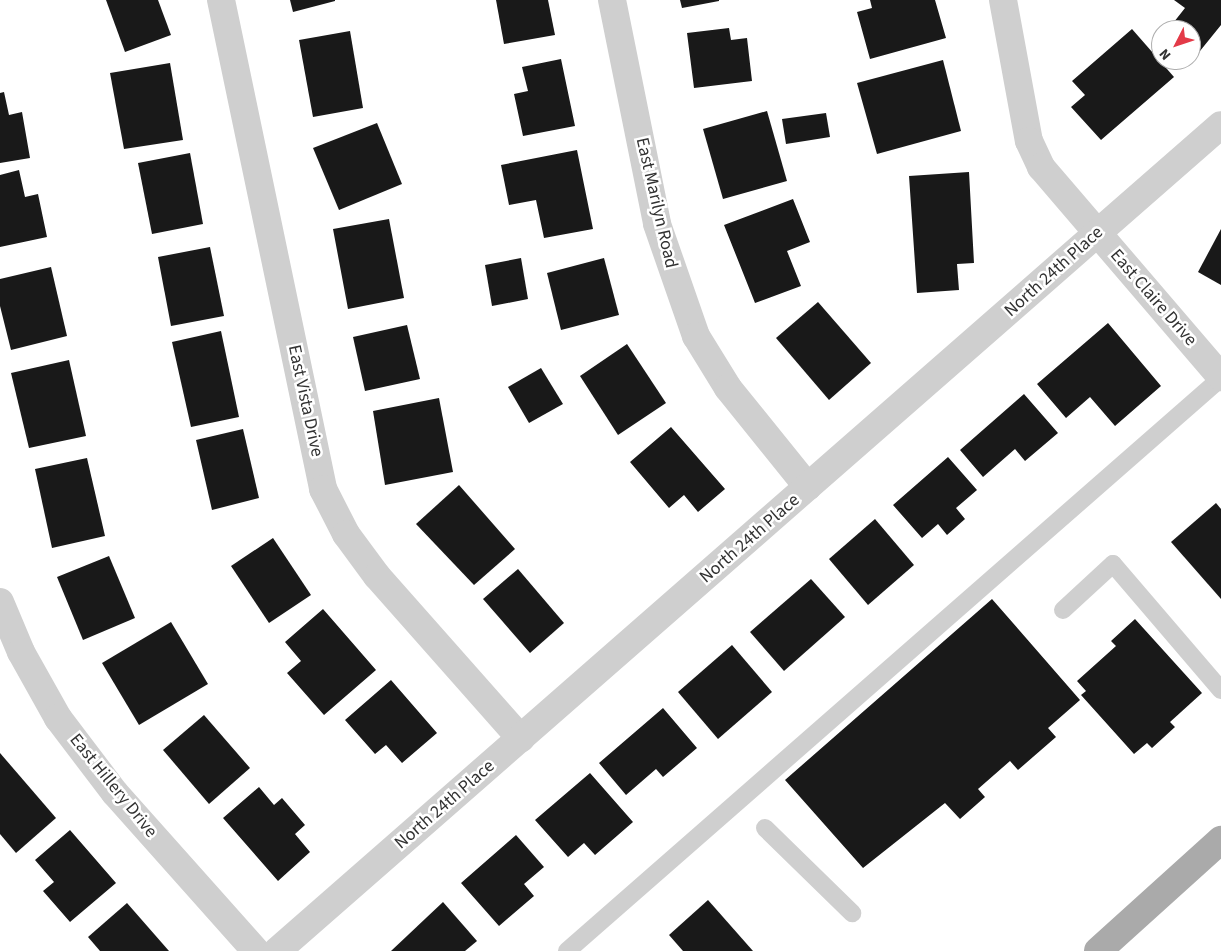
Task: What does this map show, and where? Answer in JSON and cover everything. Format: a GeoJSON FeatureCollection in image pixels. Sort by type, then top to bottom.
{"type":"FeatureCollection","features":[{"type":"Feature","properties":{"kind":"main road"},"geometry":{"type":"LineString","coordinates":[[1098,951],[1221,840]]}},
{"type":"Feature","properties":{"kind":"street","name":"East Vista Drive"},"geometry":{"type":"LineString","coordinates":[[222,0],[323,489],[346,534],[378,576],[521,739]]}},
{"type":"Feature","properties":{"kind":"street","name":"East Marilyn Road"},"geometry":{"type":"LineString","coordinates":[[612,0],[657,224],[696,336],[728,388],[808,488]]}},
{"type":"Feature","properties":{"kind":"street","name":"East Claire Drive"},"geometry":{"type":"LineString","coordinates":[[1003,0],[1028,141],[1041,167],[1221,378]]}},
{"type":"Feature","properties":{"kind":"street","name":"North 24th Place"},"geometry":{"type":"LineString","coordinates":[[277,951],[1221,125]]}},
{"type":"Feature","properties":{"kind":"street","name":"East Hillery Drive"},"geometry":{"type":"LineString","coordinates":[[0,602],[21,652],[58,718],[114,793],[256,951]]}},
{"type":"Feature","properties":{"kind":"lane"},"geometry":{"type":"LineString","coordinates":[[567,951],[1221,378]]}},
{"type":"Feature","properties":{"kind":"lane"},"geometry":{"type":"LineString","coordinates":[[1063,610],[1113,564],[1221,690]]}},
{"type":"Feature","properties":{"kind":"lane"},"geometry":{"type":"LineString","coordinates":[[765,828],[852,913]]}},
{"type":"Feature","properties":{"kind":"building"},"geometry":{"type":"Polygon","coordinates":[[[106,0],[158,0],[171,35],[125,52],[106,0]]]}},
{"type":"Feature","properties":{"kind":"building"},"geometry":{"type":"Polygon","coordinates":[[[290,0],[335,0],[335,1],[293,12],[290,0]]]}},
{"type":"Feature","properties":{"kind":"building"},"geometry":{"type":"Polygon","coordinates":[[[496,0],[548,0],[555,35],[504,44],[496,0]]]}},
{"type":"Feature","properties":{"kind":"building"},"geometry":{"type":"Polygon","coordinates":[[[680,0],[719,0],[719,1],[682,8],[680,0]]]}},
{"type":"Feature","properties":{"kind":"building"},"geometry":{"type":"Polygon","coordinates":[[[870,0],[935,0],[946,38],[870,59],[857,12],[872,8],[870,0]]]}},
{"type":"Feature","properties":{"kind":"building"},"geometry":{"type":"Polygon","coordinates":[[[1174,0],[1221,0],[1221,25],[1201,50],[1201,20],[1176,20],[1185,8],[1174,0]]]}},
{"type":"Feature","properties":{"kind":"building"},"geometry":{"type":"Polygon","coordinates":[[[729,28],[731,40],[747,38],[752,81],[694,88],[687,33],[729,28]]]}},
{"type":"Feature","properties":{"kind":"building"},"geometry":{"type":"Polygon","coordinates":[[[1132,29],[1151,51],[1151,70],[1168,70],[1174,77],[1101,140],[1071,107],[1085,95],[1072,81],[1132,29]]]}},
{"type":"Feature","properties":{"kind":"building"},"geometry":{"type":"Polygon","coordinates":[[[350,31],[363,108],[313,117],[299,40],[350,31]]]}},
{"type":"Feature","properties":{"kind":"building"},"geometry":{"type":"Polygon","coordinates":[[[561,59],[575,126],[523,136],[514,94],[528,91],[522,67],[561,59]]]}},
{"type":"Feature","properties":{"kind":"building"},"geometry":{"type":"Polygon","coordinates":[[[943,60],[961,131],[877,154],[857,83],[943,60]]]}},
{"type":"Feature","properties":{"kind":"building"},"geometry":{"type":"Polygon","coordinates":[[[170,63],[183,140],[124,149],[110,73],[170,63]]]}},
{"type":"Feature","properties":{"kind":"building"},"geometry":{"type":"Polygon","coordinates":[[[4,92],[9,115],[22,112],[30,158],[0,163],[0,93],[4,92]]]}},
{"type":"Feature","properties":{"kind":"building"},"geometry":{"type":"Polygon","coordinates":[[[767,111],[787,181],[723,199],[703,129],[767,111]]]}},
{"type":"Feature","properties":{"kind":"building"},"geometry":{"type":"Polygon","coordinates":[[[826,113],[830,137],[786,144],[782,119],[826,113]]]}},
{"type":"Feature","properties":{"kind":"building"},"geometry":{"type":"Polygon","coordinates":[[[377,123],[402,184],[339,210],[313,148],[377,123]]]}},
{"type":"Feature","properties":{"kind":"building"},"geometry":{"type":"Polygon","coordinates":[[[577,150],[593,229],[544,238],[536,200],[509,205],[501,165],[577,150]]]}},
{"type":"Feature","properties":{"kind":"building"},"geometry":{"type":"Polygon","coordinates":[[[190,153],[203,224],[152,234],[138,163],[190,153]]]}},
{"type":"Feature","properties":{"kind":"building"},"geometry":{"type":"Polygon","coordinates":[[[19,170],[25,197],[38,194],[47,237],[0,247],[0,175],[19,170]]]}},
{"type":"Feature","properties":{"kind":"building"},"geometry":{"type":"Polygon","coordinates":[[[969,172],[974,263],[957,264],[959,290],[917,293],[909,176],[969,172]]]}},
{"type":"Feature","properties":{"kind":"building"},"geometry":{"type":"Polygon","coordinates":[[[793,199],[810,242],[787,251],[801,286],[755,303],[724,225],[793,199]]]}},
{"type":"Feature","properties":{"kind":"building"},"geometry":{"type":"Polygon","coordinates":[[[389,219],[404,298],[348,309],[333,229],[389,219]]]}},
{"type":"Feature","properties":{"kind":"building"},"geometry":{"type":"Polygon","coordinates":[[[1221,229],[1221,285],[1198,272],[1221,229]]]}},
{"type":"Feature","properties":{"kind":"building"},"geometry":{"type":"Polygon","coordinates":[[[210,247],[224,316],[171,326],[158,257],[210,247]]]}},
{"type":"Feature","properties":{"kind":"building"},"geometry":{"type":"Polygon","coordinates":[[[521,258],[528,299],[492,306],[485,265],[521,258]]]}},
{"type":"Feature","properties":{"kind":"building"},"geometry":{"type":"Polygon","coordinates":[[[604,258],[619,315],[561,330],[547,273],[604,258]]]}},
{"type":"Feature","properties":{"kind":"building"},"geometry":{"type":"Polygon","coordinates":[[[51,267],[67,336],[11,350],[0,306],[0,279],[51,267]]]}},
{"type":"Feature","properties":{"kind":"building"},"geometry":{"type":"Polygon","coordinates":[[[818,302],[871,363],[829,400],[776,338],[818,302]]]}},
{"type":"Feature","properties":{"kind":"building"},"geometry":{"type":"Polygon","coordinates":[[[1108,323],[1161,386],[1115,426],[1090,397],[1066,418],[1037,384],[1108,323]]]}},
{"type":"Feature","properties":{"kind":"building"},"geometry":{"type":"Polygon","coordinates":[[[407,325],[420,379],[365,391],[353,337],[407,325]]]}},
{"type":"Feature","properties":{"kind":"building"},"geometry":{"type":"Polygon","coordinates":[[[221,331],[239,417],[191,427],[172,342],[221,331]]]}},
{"type":"Feature","properties":{"kind":"building"},"geometry":{"type":"Polygon","coordinates":[[[627,344],[666,403],[618,435],[580,376],[627,344]]]}},
{"type":"Feature","properties":{"kind":"building"},"geometry":{"type":"Polygon","coordinates":[[[69,360],[86,436],[29,448],[11,373],[69,360]]]}},
{"type":"Feature","properties":{"kind":"building"},"geometry":{"type":"Polygon","coordinates":[[[541,368],[563,404],[529,423],[508,387],[541,368]]]}},
{"type":"Feature","properties":{"kind":"building"},"geometry":{"type":"Polygon","coordinates":[[[1024,394],[1058,433],[1025,461],[1015,449],[983,477],[960,450],[1024,394]]]}},
{"type":"Feature","properties":{"kind":"building"},"geometry":{"type":"Polygon","coordinates":[[[439,398],[453,472],[385,485],[373,411],[439,398]]]}},
{"type":"Feature","properties":{"kind":"building"},"geometry":{"type":"Polygon","coordinates":[[[671,427],[725,489],[698,512],[684,495],[669,508],[630,462],[671,427]]]}},
{"type":"Feature","properties":{"kind":"building"},"geometry":{"type":"Polygon","coordinates":[[[243,429],[259,498],[212,510],[196,440],[243,429]]]}},
{"type":"Feature","properties":{"kind":"building"},"geometry":{"type":"Polygon","coordinates":[[[948,457],[977,490],[956,508],[965,519],[947,535],[938,524],[922,538],[893,505],[948,457]]]}},
{"type":"Feature","properties":{"kind":"building"},"geometry":{"type":"Polygon","coordinates":[[[87,458],[105,536],[52,548],[35,469],[87,458]]]}},
{"type":"Feature","properties":{"kind":"building"},"geometry":{"type":"Polygon","coordinates":[[[459,485],[515,549],[474,585],[416,524],[459,485]]]}},
{"type":"Feature","properties":{"kind":"building"},"geometry":{"type":"Polygon","coordinates":[[[1216,503],[1221,509],[1221,599],[1171,542],[1216,503]]]}},
{"type":"Feature","properties":{"kind":"building"},"geometry":{"type":"Polygon","coordinates":[[[875,519],[914,565],[868,605],[829,559],[875,519]]]}},
{"type":"Feature","properties":{"kind":"building"},"geometry":{"type":"Polygon","coordinates":[[[273,538],[311,595],[269,623],[231,566],[273,538]]]}},
{"type":"Feature","properties":{"kind":"building"},"geometry":{"type":"Polygon","coordinates":[[[109,556],[135,618],[83,640],[57,577],[109,556]]]}},
{"type":"Feature","properties":{"kind":"building"},"geometry":{"type":"Polygon","coordinates":[[[518,569],[564,623],[530,653],[483,599],[518,569]]]}},
{"type":"Feature","properties":{"kind":"building"},"geometry":{"type":"Polygon","coordinates":[[[811,579],[845,617],[784,671],[750,632],[811,579]]]}},
{"type":"Feature","properties":{"kind":"building"},"geometry":{"type":"Polygon","coordinates":[[[992,599],[1080,700],[1048,728],[1056,737],[1018,770],[1010,761],[978,789],[985,797],[960,819],[945,803],[863,868],[785,780],[992,599]]]}},
{"type":"Feature","properties":{"kind":"building"},"geometry":{"type":"Polygon","coordinates":[[[323,609],[376,670],[324,715],[287,673],[301,661],[285,642],[323,609]]]}},
{"type":"Feature","properties":{"kind":"building"},"geometry":{"type":"Polygon","coordinates":[[[1135,619],[1202,693],[1170,722],[1175,727],[1152,748],[1147,743],[1134,754],[1081,695],[1086,691],[1077,681],[1116,646],[1111,641],[1135,619]]]}},
{"type":"Feature","properties":{"kind":"building"},"geometry":{"type":"Polygon","coordinates":[[[171,622],[208,684],[139,725],[102,663],[171,622]]]}},
{"type":"Feature","properties":{"kind":"building"},"geometry":{"type":"Polygon","coordinates":[[[732,645],[772,692],[718,739],[678,692],[732,645]]]}},
{"type":"Feature","properties":{"kind":"building"},"geometry":{"type":"Polygon","coordinates":[[[391,680],[437,733],[402,763],[386,745],[375,754],[345,720],[391,680]]]}},
{"type":"Feature","properties":{"kind":"building"},"geometry":{"type":"Polygon","coordinates":[[[663,708],[697,748],[663,777],[656,769],[626,795],[599,763],[663,708]]]}},
{"type":"Feature","properties":{"kind":"building"},"geometry":{"type":"Polygon","coordinates":[[[204,715],[250,768],[209,804],[163,750],[204,715]]]}},
{"type":"Feature","properties":{"kind":"building"},"geometry":{"type":"Polygon","coordinates":[[[0,753],[56,818],[16,853],[0,834],[0,753]]]}},
{"type":"Feature","properties":{"kind":"building"},"geometry":{"type":"Polygon","coordinates":[[[590,773],[633,822],[595,855],[584,843],[568,857],[535,820],[590,773]]]}},
{"type":"Feature","properties":{"kind":"building"},"geometry":{"type":"Polygon","coordinates":[[[259,787],[274,805],[282,798],[305,825],[295,834],[310,852],[278,881],[223,818],[259,787]]]}},
{"type":"Feature","properties":{"kind":"building"},"geometry":{"type":"Polygon","coordinates":[[[70,830],[116,883],[70,922],[43,891],[54,882],[35,860],[70,830]]]}},
{"type":"Feature","properties":{"kind":"building"},"geometry":{"type":"Polygon","coordinates":[[[516,835],[544,867],[524,884],[534,896],[499,926],[461,883],[516,835]]]}},
{"type":"Feature","properties":{"kind":"building"},"geometry":{"type":"Polygon","coordinates":[[[708,900],[753,951],[683,951],[669,935],[708,900]]]}},
{"type":"Feature","properties":{"kind":"building"},"geometry":{"type":"Polygon","coordinates":[[[443,902],[477,941],[465,951],[391,951],[443,902]]]}},
{"type":"Feature","properties":{"kind":"building"},"geometry":{"type":"Polygon","coordinates":[[[127,903],[169,951],[100,951],[88,937],[127,903]]]}}]}
